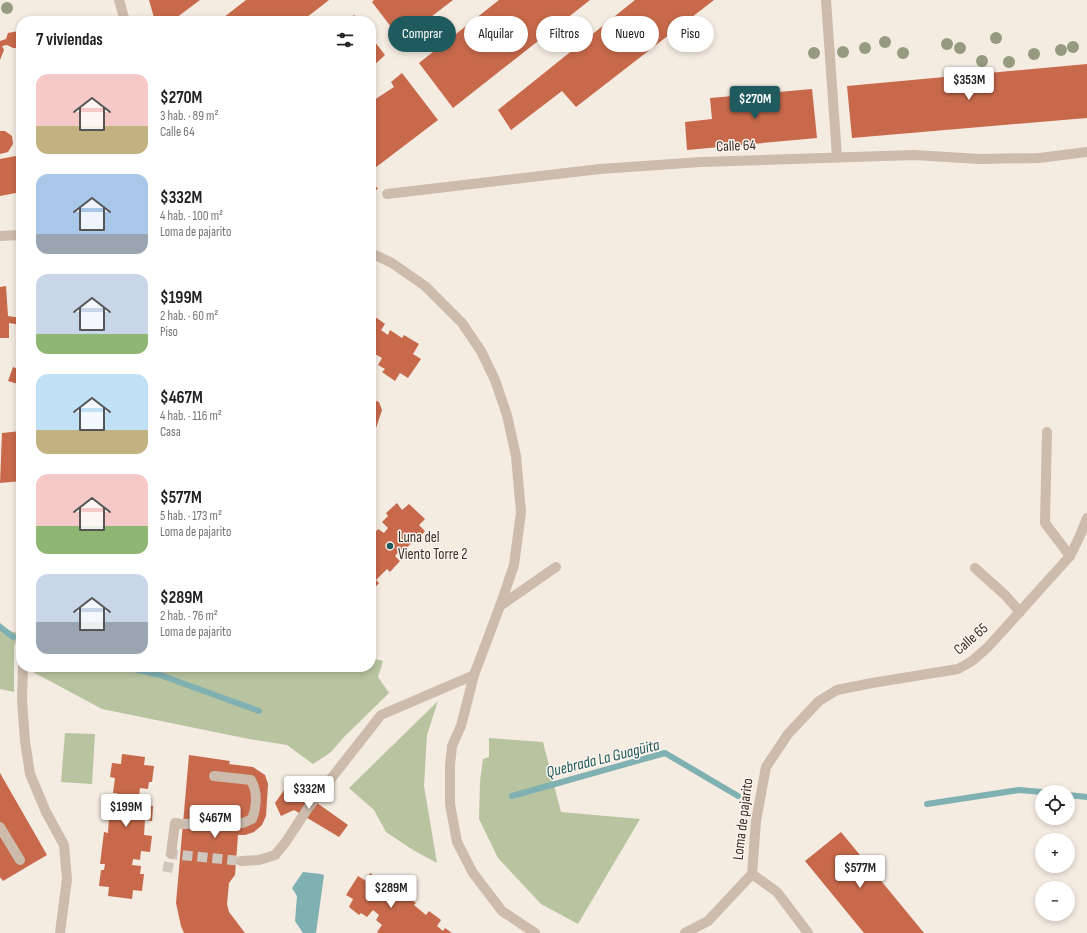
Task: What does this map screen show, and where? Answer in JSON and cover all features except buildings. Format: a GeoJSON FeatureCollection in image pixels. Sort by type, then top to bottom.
{"type":"FeatureCollection","features":[{"type":"Feature","properties":{"kind":"street"},"geometry":{"type":"LineString","coordinates":[[119,0],[124,16]]}},
{"type":"Feature","properties":{"kind":"street"},"geometry":{"type":"LineString","coordinates":[[826,0],[837,157]]}},
{"type":"Feature","properties":{"kind":"street","name":"Calle 64"},"geometry":{"type":"LineString","coordinates":[[387,194],[600,169],[701,162],[914,155],[980,159],[1039,158],[1087,152]]}},
{"type":"Feature","properties":{"kind":"street"},"geometry":{"type":"LineString","coordinates":[[0,236],[16,235]]}},
{"type":"Feature","properties":{"kind":"street"},"geometry":{"type":"LineString","coordinates":[[376,255],[392,263],[424,286],[462,323],[481,351],[495,380],[507,415],[516,456],[521,512],[514,565],[474,675],[461,726],[452,746],[450,765],[450,804],[456,842],[473,873],[502,911],[535,933]]}},
{"type":"Feature","properties":{"kind":"street"},"geometry":{"type":"LineString","coordinates":[[1047,432],[1044,523],[1070,556]]}},
{"type":"Feature","properties":{"kind":"street","name":"Calle 65"},"geometry":{"type":"LineString","coordinates":[[788,734],[819,701],[837,690],[958,669],[972,661],[988,647],[1070,556],[1087,518]]}},
{"type":"Feature","properties":{"kind":"street"},"geometry":{"type":"LineString","coordinates":[[500,606],[556,567]]}},
{"type":"Feature","properties":{"kind":"street"},"geometry":{"type":"LineString","coordinates":[[975,568],[1005,595],[1020,612]]}},
{"type":"Feature","properties":{"kind":"street"},"geometry":{"type":"LineString","coordinates":[[23,672],[22,700],[30,774],[46,812],[64,845],[66,879],[60,933]]}},
{"type":"Feature","properties":{"kind":"street"},"geometry":{"type":"LineString","coordinates":[[241,861],[259,860],[275,855],[286,843],[308,808],[381,715],[474,675]]}},
{"type":"Feature","properties":{"kind":"street","name":"Loma de pajarito"},"geometry":{"type":"LineString","coordinates":[[685,933],[708,921],[752,874],[756,821],[766,767],[788,734]]}},
{"type":"Feature","properties":{"kind":"street"},"geometry":{"type":"LineString","coordinates":[[214,776],[251,780],[256,788],[256,808],[252,819],[243,823],[230,824]]}},
{"type":"Feature","properties":{"kind":"street"},"geometry":{"type":"LineString","coordinates":[[171,854],[175,823],[181,824]]}},
{"type":"Feature","properties":{"kind":"street"},"geometry":{"type":"LineString","coordinates":[[0,827],[20,860]]}},
{"type":"Feature","properties":{"kind":"street"},"geometry":{"type":"LineString","coordinates":[[752,874],[777,892],[808,933]]}},
{"type":"Feature","properties":{"kind":"green space"},"geometry":{"type":"Polygon","coordinates":[[[0,622],[5,630],[16,633],[16,640],[14,647],[14,692],[0,689],[0,622]]]}},
{"type":"Feature","properties":{"kind":"green space"},"geometry":{"type":"Polygon","coordinates":[[[376,659],[383,661],[378,677],[389,693],[344,737],[331,752],[313,764],[287,745],[249,739],[102,709],[33,672],[376,672],[376,659]]]}},
{"type":"Feature","properties":{"kind":"green space"},"geometry":{"type":"Polygon","coordinates":[[[438,701],[427,735],[424,786],[437,863],[413,850],[386,832],[374,810],[349,788],[438,701]]]}},
{"type":"Feature","properties":{"kind":"green space"},"geometry":{"type":"Polygon","coordinates":[[[65,733],[95,734],[92,784],[61,782],[65,733]]]}},
{"type":"Feature","properties":{"kind":"green space"},"geometry":{"type":"Polygon","coordinates":[[[489,738],[543,742],[561,812],[640,819],[578,924],[541,904],[498,858],[479,819],[480,781],[483,759],[489,757],[489,738]]]}},
{"type":"Feature","properties":{"kind":"water"},"geometry":{"type":"Polygon","coordinates":[[[303,872],[324,875],[316,933],[303,933],[295,921],[297,896],[292,888],[303,872]]]}},
{"type":"Feature","properties":{"kind":"waterway","name":"Quebrada La Guagüita"},"geometry":{"type":"LineString","coordinates":[[0,627],[13,637]]}},
{"type":"Feature","properties":{"kind":"waterway","name":"Quebrada La Guagüita"},"geometry":{"type":"LineString","coordinates":[[147,672],[160,675],[259,711]]}},
{"type":"Feature","properties":{"kind":"waterway","name":"Quebrada La Guagüita"},"geometry":{"type":"LineString","coordinates":[[512,796],[665,753],[738,796]]}},
{"type":"Feature","properties":{"kind":"waterway","name":"Quebrada La Guagüita"},"geometry":{"type":"LineString","coordinates":[[927,804],[1019,790],[1035,791]]}},
{"type":"Feature","properties":{"kind":"waterway","name":"Quebrada La Guagüita"},"geometry":{"type":"LineString","coordinates":[[1075,796],[1087,797]]}},
{"type":"Feature","properties":{"kind":"tunnel"},"geometry":{"type":"LineString","coordinates":[[181,824],[230,823]]}},
{"type":"Feature","properties":{"kind":"tunnel"},"geometry":{"type":"LineString","coordinates":[[167,872],[171,854],[241,861]]}},
{"type":"Feature","properties":{"kind":"place","name":"Luna del Viento Torre 2"},"geometry":{"type":"Point","coordinates":[390,546]}}]}
